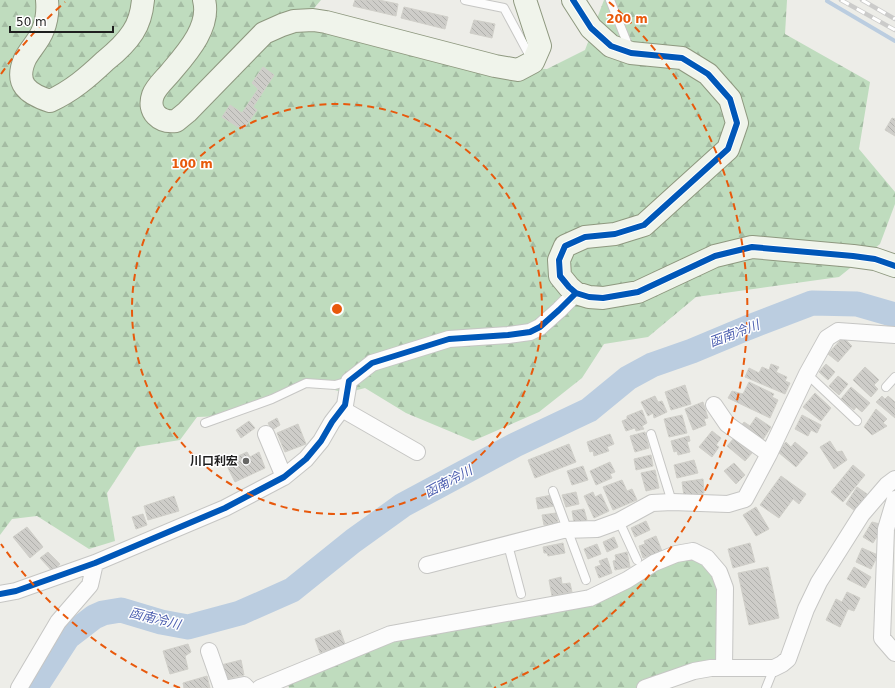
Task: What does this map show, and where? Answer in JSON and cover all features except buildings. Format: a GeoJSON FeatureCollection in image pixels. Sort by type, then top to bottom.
{"type":"FeatureCollection","features":[{"type":"Feature","properties":{"kind":"street"},"geometry":{"type":"LineString","coordinates":[[47,0],[47,16],[43,31],[25,59],[21,74],[22,83],[28,91],[50,101],[64,95],[81,83],[119,49],[133,32],[140,16],[143,0]]}},
{"type":"Feature","properties":{"kind":"street"},"geometry":{"type":"LineString","coordinates":[[204,0],[206,14],[193,44],[153,94],[151,101],[154,113],[164,121],[176,121],[187,112],[264,33],[294,21],[313,20],[326,22],[518,70],[533,62],[540,46],[525,0]]}},
{"type":"Feature","properties":{"kind":"street"},"geometry":{"type":"LineString","coordinates":[[573,0],[591,28],[611,46],[632,52],[682,58],[708,74],[730,98],[737,123],[728,149],[644,225],[615,234],[585,238],[565,246],[559,260],[560,276],[576,293],[589,297],[603,298],[638,292],[715,256],[752,247],[893,261]]}},
{"type":"Feature","properties":{"kind":"street"},"geometry":{"type":"LineString","coordinates":[[0,594],[16,591],[95,563],[225,508],[284,477],[306,459],[321,441],[345,405],[349,381],[372,363],[449,339],[530,332],[540,327],[576,293]]}},
{"type":"Feature","properties":{"kind":"street"},"geometry":{"type":"LineString","coordinates":[[427,565],[563,530],[597,529],[619,521],[652,503],[672,502],[728,504],[745,499],[769,454],[807,374],[827,338],[838,331],[895,335]]}},
{"type":"Feature","properties":{"kind":"street"},"geometry":{"type":"LineString","coordinates":[[714,405],[727,424],[769,454]]}},
{"type":"Feature","properties":{"kind":"street"},"geometry":{"type":"LineString","coordinates":[[342,409],[417,452]]}},
{"type":"Feature","properties":{"kind":"street"},"geometry":{"type":"LineString","coordinates":[[266,434],[284,477]]}},
{"type":"Feature","properties":{"kind":"street"},"geometry":{"type":"LineString","coordinates":[[645,688],[694,671],[711,668],[774,668],[788,659],[806,609],[820,582],[862,514],[887,484],[895,479]]}},
{"type":"Feature","properties":{"kind":"street"},"geometry":{"type":"LineString","coordinates":[[895,499],[886,530],[882,638],[895,653]]}},
{"type":"Feature","properties":{"kind":"street"},"geometry":{"type":"LineString","coordinates":[[260,688],[391,634],[590,598],[626,580],[654,563],[676,554],[693,551],[707,558],[719,572],[725,588],[724,668]]}},
{"type":"Feature","properties":{"kind":"street"},"geometry":{"type":"LineString","coordinates":[[19,688],[58,622],[90,584],[95,563]]}},
{"type":"Feature","properties":{"kind":"street"},"geometry":{"type":"LineString","coordinates":[[209,651],[222,688]]}},
{"type":"Feature","properties":{"kind":"street"},"geometry":{"type":"LineString","coordinates":[[229,688],[244,685],[247,688]]}},
{"type":"Feature","properties":{"kind":"lane"},"geometry":{"type":"LineString","coordinates":[[465,0],[504,8],[533,62]]}},
{"type":"Feature","properties":{"kind":"lane"},"geometry":{"type":"LineString","coordinates":[[610,0],[632,52]]}},
{"type":"Feature","properties":{"kind":"lane"},"geometry":{"type":"LineString","coordinates":[[807,374],[857,421]]}},
{"type":"Feature","properties":{"kind":"lane"},"geometry":{"type":"LineString","coordinates":[[886,387],[895,377]]}},
{"type":"Feature","properties":{"kind":"lane"},"geometry":{"type":"LineString","coordinates":[[205,423],[272,399],[306,383],[335,385],[349,381]]}},
{"type":"Feature","properties":{"kind":"lane"},"geometry":{"type":"LineString","coordinates":[[651,434],[672,502]]}},
{"type":"Feature","properties":{"kind":"lane"},"geometry":{"type":"LineString","coordinates":[[553,490],[586,580]]}},
{"type":"Feature","properties":{"kind":"lane"},"geometry":{"type":"LineString","coordinates":[[619,521],[637,560]]}},
{"type":"Feature","properties":{"kind":"lane"},"geometry":{"type":"LineString","coordinates":[[508,545],[521,594]]}},
{"type":"Feature","properties":{"kind":"lane"},"geometry":{"type":"LineString","coordinates":[[766,688],[774,668]]}},
{"type":"Feature","properties":{"kind":"green space"},"geometry":{"type":"Polygon","coordinates":[[[0,0],[321,0],[304,20],[446,63],[547,69],[585,50],[604,0],[787,0],[785,34],[870,82],[859,149],[895,192],[895,204],[880,244],[839,277],[696,297],[648,337],[604,344],[582,378],[539,412],[473,441],[406,413],[365,388],[346,393],[304,382],[227,416],[197,417],[180,440],[137,447],[107,493],[115,541],[89,549],[37,516],[12,519],[0,535],[0,0]]]}},
{"type":"Feature","properties":{"kind":"green space"},"geometry":{"type":"Polygon","coordinates":[[[699,557],[725,588],[716,668],[642,688],[289,688],[288,683],[386,642],[601,595],[664,565],[699,557]]]}},
{"type":"Feature","properties":{"kind":"waterway"},"geometry":{"type":"LineString","coordinates":[[827,1],[895,41]]}},
{"type":"Feature","properties":{"kind":"waterway","name":"函南冷川"},"geometry":{"type":"LineString","coordinates":[[35,688],[68,637],[94,617],[103,613],[121,610],[161,622],[188,627],[240,613],[292,590],[353,541],[403,505],[515,445],[589,410],[628,378],[652,365],[692,351],[812,303],[857,304],[895,315]]}},
{"type":"Feature","properties":{"kind":"railway"},"geometry":{"type":"LineString","coordinates":[[841,0],[895,30]]}},
{"type":"Feature","properties":{"kind":"railway"},"geometry":{"type":"LineString","coordinates":[[862,0],[895,19]]}},
{"type":"Feature","properties":{"kind":"cycle path"},"geometry":{"type":"LineString","coordinates":[[573,0],[591,28],[611,46],[631,53],[682,58],[708,74],[730,99],[737,123],[728,149],[644,225],[615,234],[585,237],[565,246],[559,260],[560,276],[576,293],[589,297],[603,298],[638,292],[715,256],[752,247],[853,256],[875,259],[895,266]]}},
{"type":"Feature","properties":{"kind":"cycle path"},"geometry":{"type":"LineString","coordinates":[[0,594],[16,591],[95,563],[225,508],[284,477],[306,459],[321,441],[332,422],[345,405],[349,381],[372,363],[449,339],[530,332],[540,327],[576,293]]}},
{"type":"Feature","properties":{"kind":"place","name":"川口利宏"},"geometry":{"type":"Point","coordinates":[246,461]}}]}
